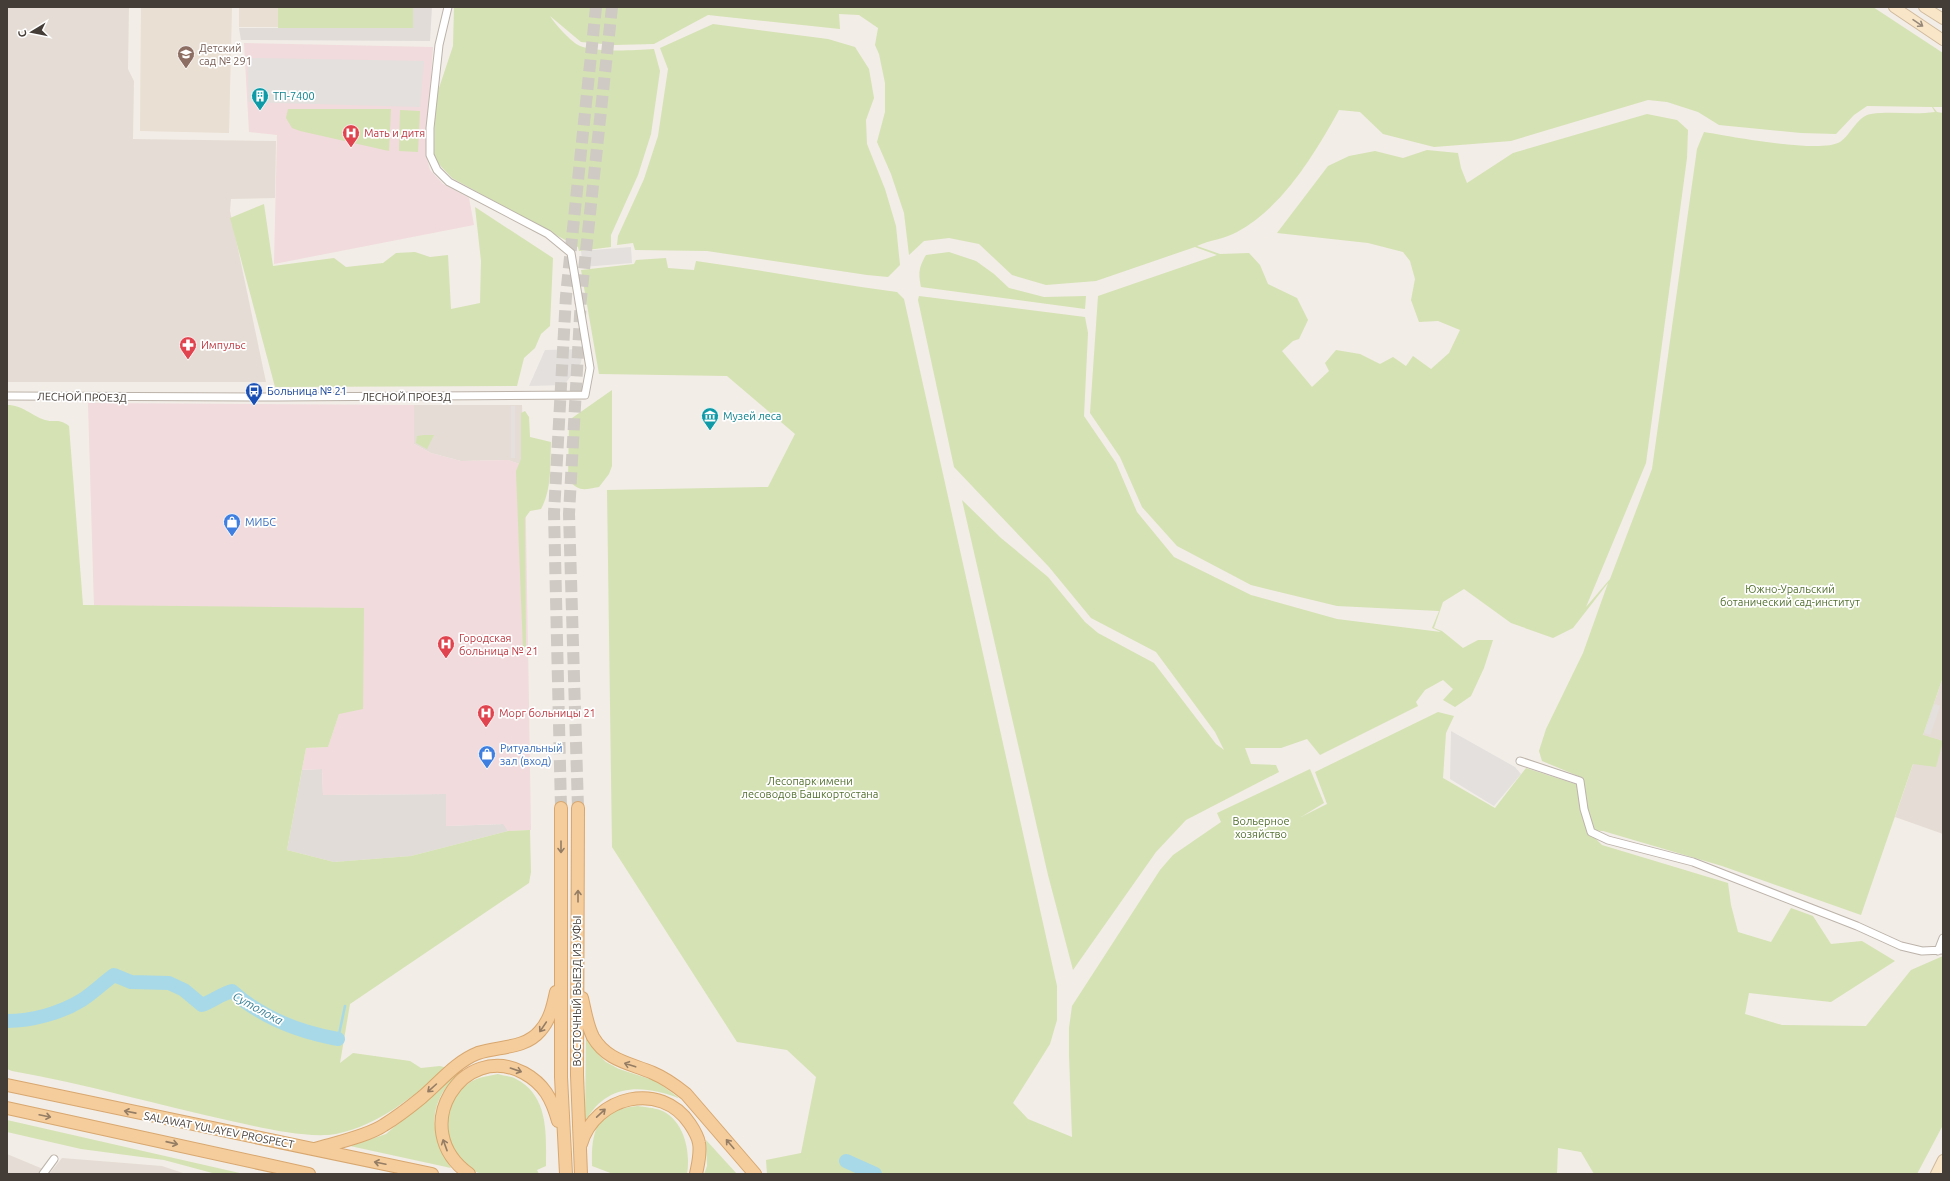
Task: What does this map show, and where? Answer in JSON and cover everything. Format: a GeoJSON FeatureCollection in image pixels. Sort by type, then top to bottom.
{"type":"FeatureCollection","features":[{"type":"Feature","properties":{"kind":"main road"},"geometry":{"type":"LineString","coordinates":[[1894,7],[1943,40]]}},
{"type":"Feature","properties":{"kind":"main road"},"geometry":{"type":"LineString","coordinates":[[1924,7],[1943,19]]}},
{"type":"Feature","properties":{"kind":"main road","name":"ВОСТОЧНЫЙ ВЫЕЗД ИЗ УФЫ"},"geometry":{"type":"LineString","coordinates":[[561,808],[561,1077],[566,1170]]}},
{"type":"Feature","properties":{"kind":"main road","name":"ВОСТОЧНЫЙ ВЫЕЗД ИЗ УФЫ"},"geometry":{"type":"LineString","coordinates":[[578,808],[577,1076],[580,1171]]}},
{"type":"Feature","properties":{"kind":"main road"},"geometry":{"type":"LineString","coordinates":[[314,1149],[353,1138],[383,1126],[421,1098],[463,1060],[479,1053],[513,1047],[529,1040],[540,1031],[551,1013],[561,978]]}},
{"type":"Feature","properties":{"kind":"main road"},"geometry":{"type":"LineString","coordinates":[[578,978],[588,1025],[594,1038],[602,1047],[623,1063],[652,1072],[674,1084],[686,1094],[755,1174]]}},
{"type":"Feature","properties":{"kind":"main road"},"geometry":{"type":"LineString","coordinates":[[469,1174],[450,1157],[444,1146],[441,1135],[442,1112],[450,1092],[456,1085],[468,1076],[483,1068],[500,1066],[517,1070],[534,1079],[546,1090],[554,1106],[565,1149]]}},
{"type":"Feature","properties":{"kind":"main road","name":"SALAWAT YULAYEV PROSPECT"},"geometry":{"type":"LineString","coordinates":[[7,1085],[432,1174]]}},
{"type":"Feature","properties":{"kind":"main road"},"geometry":{"type":"LineString","coordinates":[[580,1145],[583,1136],[594,1120],[610,1106],[636,1097],[650,1099],[664,1103],[676,1110],[686,1118],[694,1131],[699,1144],[699,1161],[696,1174]]}},
{"type":"Feature","properties":{"kind":"main road","name":"SALAWAT YULAYEV PROSPECT"},"geometry":{"type":"LineString","coordinates":[[7,1108],[309,1174]]}},
{"type":"Feature","properties":{"kind":"main road"},"geometry":{"type":"LineString","coordinates":[[1936,1174],[1943,1160]]}},
{"type":"Feature","properties":{"kind":"street","name":"ЛЕСНОЙ ПРОЕЗД"},"geometry":{"type":"LineString","coordinates":[[7,396],[239,398],[585,395],[590,368],[571,253],[548,234],[449,182],[437,170],[430,155],[432,97],[439,45],[448,7]]}},
{"type":"Feature","properties":{"kind":"street"},"geometry":{"type":"LineString","coordinates":[[1520,761],[1580,781],[1584,809],[1591,832],[1608,840],[1693,862],[1857,926],[1901,946],[1922,951],[1941,951],[1943,938]]}},
{"type":"Feature","properties":{"kind":"street"},"geometry":{"type":"LineString","coordinates":[[43,1174],[54,1159]]}},
{"type":"Feature","properties":{"kind":"shaded area"},"geometry":{"type":"Polygon","coordinates":[[[7,7],[129,7],[128,69],[134,81],[133,139],[276,141],[275,198],[231,199],[230,211],[266,382],[7,382],[7,7]]]}},
{"type":"Feature","properties":{"kind":"shaded area","name":"Детский сад № 291"},"geometry":{"type":"Polygon","coordinates":[[[141,7],[232,7],[229,133],[140,131],[141,7]]]}},
{"type":"Feature","properties":{"kind":"shaded area"},"geometry":{"type":"Polygon","coordinates":[[[239,7],[413,7],[413,28],[239,27],[239,7]]]}},
{"type":"Feature","properties":{"kind":"shaded area"},"geometry":{"type":"Polygon","coordinates":[[[413,7],[432,7],[430,41],[241,40],[239,28],[413,28],[413,7]]]}},
{"type":"Feature","properties":{"kind":"shaded area","name":"Мать и дитя"},"geometry":{"type":"Polygon","coordinates":[[[244,43],[433,47],[426,155],[430,170],[443,184],[469,198],[474,225],[274,264],[277,135],[249,132],[244,43]]]}},
{"type":"Feature","properties":{"kind":"shaded area"},"geometry":{"type":"Polygon","coordinates":[[[247,58],[424,61],[420,107],[249,102],[247,58]]]}},
{"type":"Feature","properties":{"kind":"shaded area"},"geometry":{"type":"Polygon","coordinates":[[[631,247],[632,263],[583,267],[581,251],[631,247]]]}},
{"type":"Feature","properties":{"kind":"shaded area"},"geometry":{"type":"Polygon","coordinates":[[[583,349],[581,363],[564,385],[529,386],[545,350],[583,349]]]}},
{"type":"Feature","properties":{"kind":"shaded area","name":"Городская больница № 21"},"geometry":{"type":"Polygon","coordinates":[[[88,403],[414,405],[414,444],[431,453],[461,461],[508,460],[525,466],[531,830],[508,831],[503,824],[446,826],[446,794],[323,795],[322,769],[302,770],[306,748],[328,747],[339,714],[364,608],[94,606],[88,403]]]}},
{"type":"Feature","properties":{"kind":"shaded area"},"geometry":{"type":"Polygon","coordinates":[[[414,405],[522,405],[525,466],[508,460],[461,461],[431,453],[414,444],[414,405]]]}},
{"type":"Feature","properties":{"kind":"shaded area"},"geometry":{"type":"Polygon","coordinates":[[[511,406],[515,406],[515,458],[511,458],[511,406]]]}},
{"type":"Feature","properties":{"kind":"shaded area"},"geometry":{"type":"Polygon","coordinates":[[[1943,677],[1943,834],[1895,817],[1943,677]]]}},
{"type":"Feature","properties":{"kind":"shaded area"},"geometry":{"type":"Polygon","coordinates":[[[1934,704],[1940,706],[1930,735],[1924,733],[1934,704]]]}},
{"type":"Feature","properties":{"kind":"shaded area"},"geometry":{"type":"Polygon","coordinates":[[[1451,731],[1515,767],[1521,774],[1494,806],[1450,779],[1451,731]]]}},
{"type":"Feature","properties":{"kind":"shaded area"},"geometry":{"type":"Polygon","coordinates":[[[322,769],[323,795],[446,794],[447,826],[504,824],[508,831],[411,856],[334,862],[287,850],[302,770],[322,769]]]}},
{"type":"Feature","properties":{"kind":"shaded area"},"geometry":{"type":"Polygon","coordinates":[[[7,1154],[43,1169],[39,1174],[7,1174],[7,1154]]]}},
{"type":"Feature","properties":{"kind":"shaded area"},"geometry":{"type":"Polygon","coordinates":[[[62,1158],[162,1166],[186,1174],[49,1174],[62,1158]]]}},
{"type":"Feature","properties":{"kind":"green space"},"geometry":{"type":"Polygon","coordinates":[[[278,7],[413,7],[413,28],[278,28],[278,7]]]}},
{"type":"Feature","properties":{"kind":"green space","name":"Лесопарк имени лесоводов Башкортостана"},"geometry":{"type":"Polygon","coordinates":[[[454,7],[1873,7],[1943,53],[1943,107],[1933,107],[1937,112],[1943,113],[1943,677],[1923,735],[1943,741],[1936,767],[1913,764],[1861,915],[1722,866],[1603,831],[1587,830],[1602,845],[1728,883],[1731,905],[1738,932],[1771,942],[1791,908],[1813,916],[1831,944],[1862,941],[1895,961],[1831,1002],[1749,993],[1745,1014],[1782,1025],[1866,1026],[1911,970],[1943,956],[1943,1125],[1917,1174],[1594,1174],[1581,1152],[1558,1148],[1557,1174],[767,1174],[766,1160],[801,1153],[816,1077],[787,1050],[737,1042],[612,847],[607,490],[768,487],[795,434],[727,376],[599,374],[581,270],[634,264],[636,260],[666,258],[668,268],[694,270],[696,261],[897,292],[904,299],[1057,986],[1057,1020],[1050,1044],[1013,1103],[1028,1119],[1072,1137],[1069,1028],[1072,1006],[1160,870],[1173,855],[1221,822],[1217,813],[1310,769],[1324,803],[1301,817],[1327,804],[1315,772],[1438,712],[1454,716],[1446,733],[1443,778],[1495,808],[1526,768],[1578,785],[1586,798],[1583,778],[1542,761],[1539,751],[1546,729],[1583,653],[1608,583],[1573,628],[1553,638],[1511,623],[1464,589],[1443,602],[1434,628],[1442,631],[1463,648],[1478,640],[1493,640],[1484,668],[1471,696],[1455,707],[1443,700],[1453,689],[1443,680],[1425,690],[1416,702],[1418,706],[1320,755],[1307,739],[1281,748],[1245,748],[1251,764],[1276,765],[1279,772],[1186,820],[1156,852],[1073,970],[1048,875],[962,500],[1001,538],[1048,577],[1085,622],[1098,633],[1154,663],[1216,744],[1224,750],[1215,732],[1156,652],[1091,618],[1049,567],[954,467],[918,300],[919,296],[1085,317],[1088,333],[1084,416],[1116,463],[1137,512],[1174,557],[1251,595],[1337,619],[1441,632],[1432,628],[1439,611],[1337,606],[1251,585],[1177,546],[1142,507],[1120,457],[1090,413],[1098,296],[1217,255],[1195,247],[1096,281],[1046,285],[1012,275],[979,244],[949,238],[924,241],[909,255],[904,213],[891,174],[877,142],[885,112],[885,83],[879,54],[875,45],[878,28],[859,15],[839,14],[840,29],[708,15],[654,44],[614,45],[581,42],[550,16],[572,41],[580,46],[597,50],[654,49],[660,71],[651,134],[638,175],[611,235],[611,247],[579,251],[578,247],[452,178],[434,159],[435,100],[453,46],[454,7]],[[1648,100],[1511,141],[1434,147],[1383,134],[1360,112],[1339,110],[1308,162],[1269,209],[1237,232],[1197,246],[1220,254],[1249,253],[1260,265],[1268,284],[1297,298],[1308,320],[1299,339],[1293,341],[1282,351],[1312,387],[1329,371],[1325,363],[1336,350],[1360,354],[1380,364],[1393,357],[1406,366],[1413,356],[1431,369],[1449,353],[1460,330],[1438,321],[1419,322],[1411,300],[1415,279],[1410,261],[1403,252],[1368,243],[1277,233],[1328,166],[1349,156],[1375,151],[1403,158],[1427,150],[1458,153],[1461,168],[1467,183],[1513,153],[1647,114],[1677,120],[1688,130],[1687,158],[1646,463],[1586,607],[1610,579],[1652,469],[1697,149],[1704,132],[1774,143],[1814,146],[1829,145],[1840,142],[1844,139],[1866,115],[1879,113],[1935,112],[1932,107],[1867,106],[1854,115],[1836,134],[1801,133],[1719,125],[1698,112],[1667,102],[1648,100]]]}},
{"type":"Feature","properties":{"kind":"green space"},"geometry":{"type":"Polygon","coordinates":[[[713,24],[828,39],[855,47],[869,69],[874,98],[866,120],[867,144],[885,189],[896,226],[900,265],[888,277],[707,251],[635,250],[633,243],[617,245],[618,236],[644,179],[658,136],[668,69],[660,48],[713,24]]]}},
{"type":"Feature","properties":{"kind":"green space"},"geometry":{"type":"Polygon","coordinates":[[[288,109],[391,109],[389,151],[292,128],[286,118],[288,109]]]}},
{"type":"Feature","properties":{"kind":"green space"},"geometry":{"type":"Polygon","coordinates":[[[400,110],[420,111],[418,152],[399,151],[400,110]]]}},
{"type":"Feature","properties":{"kind":"green space"},"geometry":{"type":"Polygon","coordinates":[[[264,204],[273,266],[334,258],[346,267],[383,263],[396,253],[415,252],[430,257],[448,255],[451,309],[480,303],[481,261],[475,207],[553,258],[550,326],[541,334],[535,348],[524,358],[517,386],[275,387],[230,218],[264,204]]]}},
{"type":"Feature","properties":{"kind":"green space"},"geometry":{"type":"Polygon","coordinates":[[[949,252],[976,261],[994,274],[1009,288],[1044,297],[1086,296],[1085,309],[921,287],[920,270],[926,255],[949,252]]]}},
{"type":"Feature","properties":{"kind":"green space"},"geometry":{"type":"Polygon","coordinates":[[[612,390],[612,466],[609,474],[599,487],[585,489],[578,488],[568,479],[569,423],[572,418],[612,390]]]}},
{"type":"Feature","properties":{"kind":"green space"},"geometry":{"type":"Polygon","coordinates":[[[7,405],[22,408],[45,420],[59,421],[69,426],[83,605],[364,608],[363,709],[339,714],[328,747],[306,748],[287,850],[334,862],[411,856],[508,831],[530,830],[531,872],[529,883],[350,1004],[340,1063],[353,1053],[410,1061],[421,1068],[440,1066],[447,1068],[409,1099],[381,1117],[352,1130],[336,1134],[297,1134],[231,1121],[95,1088],[7,1069],[7,405]]]}},
{"type":"Feature","properties":{"kind":"green space"},"geometry":{"type":"Polygon","coordinates":[[[525,411],[529,417],[530,437],[551,442],[550,476],[545,501],[541,509],[530,511],[525,518],[526,650],[523,650],[516,471],[521,459],[521,413],[525,411]]]}},
{"type":"Feature","properties":{"kind":"green space"},"geometry":{"type":"Polygon","coordinates":[[[434,435],[427,449],[416,443],[417,436],[434,435]]]}},
{"type":"Feature","properties":{"kind":"green space"},"geometry":{"type":"Polygon","coordinates":[[[586,1035],[597,1053],[606,1062],[619,1069],[656,1081],[679,1098],[652,1090],[626,1090],[603,1100],[594,1109],[585,1122],[586,1035]]]}},
{"type":"Feature","properties":{"kind":"green space"},"geometry":{"type":"Polygon","coordinates":[[[458,1072],[461,1075],[445,1089],[439,1099],[435,1119],[435,1129],[441,1149],[451,1168],[350,1146],[386,1134],[458,1072]]]}},
{"type":"Feature","properties":{"kind":"green space"},"geometry":{"type":"Polygon","coordinates":[[[498,1074],[514,1078],[527,1086],[535,1095],[540,1106],[545,1129],[546,1166],[537,1170],[539,1174],[495,1175],[478,1173],[462,1162],[454,1151],[449,1140],[447,1127],[448,1115],[452,1103],[459,1092],[476,1079],[498,1074]]]}},
{"type":"Feature","properties":{"kind":"green space"},"geometry":{"type":"Polygon","coordinates":[[[638,1106],[660,1110],[668,1114],[675,1121],[680,1128],[687,1146],[687,1174],[613,1174],[592,1166],[593,1141],[600,1123],[606,1116],[614,1112],[624,1108],[638,1106]]]}},
{"type":"Feature","properties":{"kind":"green space"},"geometry":{"type":"Polygon","coordinates":[[[7,1120],[244,1174],[216,1174],[164,1160],[81,1149],[7,1132],[7,1120]]]}},
{"type":"Feature","properties":{"kind":"green space"},"geometry":{"type":"Polygon","coordinates":[[[706,1140],[737,1174],[704,1174],[707,1166],[706,1140]]]}},
{"type":"Feature","properties":{"kind":"waterway","name":"Сутолока"},"geometry":{"type":"LineString","coordinates":[[7,1021],[36,1018],[65,1009],[86,997],[114,975],[131,982],[169,983],[184,990],[202,1005],[232,991],[244,1001],[268,1016],[295,1028],[338,1039]]}},
{"type":"Feature","properties":{"kind":"waterway"},"geometry":{"type":"LineString","coordinates":[[338,1039],[345,1006]]}},
{"type":"Feature","properties":{"kind":"waterway","name":"Сутолока"},"geometry":{"type":"LineString","coordinates":[[846,1161],[875,1174]]}},
{"type":"Feature","properties":{"kind":"tunnel"},"geometry":{"type":"LineString","coordinates":[[561,808],[554,513],[566,296],[596,7]]}},
{"type":"Feature","properties":{"kind":"tunnel"},"geometry":{"type":"LineString","coordinates":[[578,808],[569,514],[581,298],[612,7]]}},
{"type":"Feature","properties":{"kind":"place","name":"Детский сад № 291"},"geometry":{"type":"Point","coordinates":[186,69]}},
{"type":"Feature","properties":{"kind":"place","name":"ТП-7400"},"geometry":{"type":"Point","coordinates":[260,111]}},
{"type":"Feature","properties":{"kind":"place","name":"Мать и дитя"},"geometry":{"type":"Point","coordinates":[351,148]}},
{"type":"Feature","properties":{"kind":"place","name":"Импульс"},"geometry":{"type":"Point","coordinates":[188,360]}},
{"type":"Feature","properties":{"kind":"place","name":"Больница № 21"},"geometry":{"type":"Point","coordinates":[254,406]}},
{"type":"Feature","properties":{"kind":"place","name":"Музей леса"},"geometry":{"type":"Point","coordinates":[710,431]}},
{"type":"Feature","properties":{"kind":"place","name":"МИБС"},"geometry":{"type":"Point","coordinates":[232,537]}},
{"type":"Feature","properties":{"kind":"place","name":"Городская больница № 21"},"geometry":{"type":"Point","coordinates":[446,659]}},
{"type":"Feature","properties":{"kind":"place","name":"Морг больницы 21"},"geometry":{"type":"Point","coordinates":[486,728]}},
{"type":"Feature","properties":{"kind":"place","name":"Ритуальный зал (вход)"},"geometry":{"type":"Point","coordinates":[487,769]}},
{"type":"Feature","properties":{"kind":"park label","name":"Южно-Уральский ботанический сад-институт"},"geometry":{"type":"Point","coordinates":[1790,595]}},
{"type":"Feature","properties":{"kind":"park label","name":"Вольерное хозяйство"},"geometry":{"type":"Point","coordinates":[1261,827]}}]}
